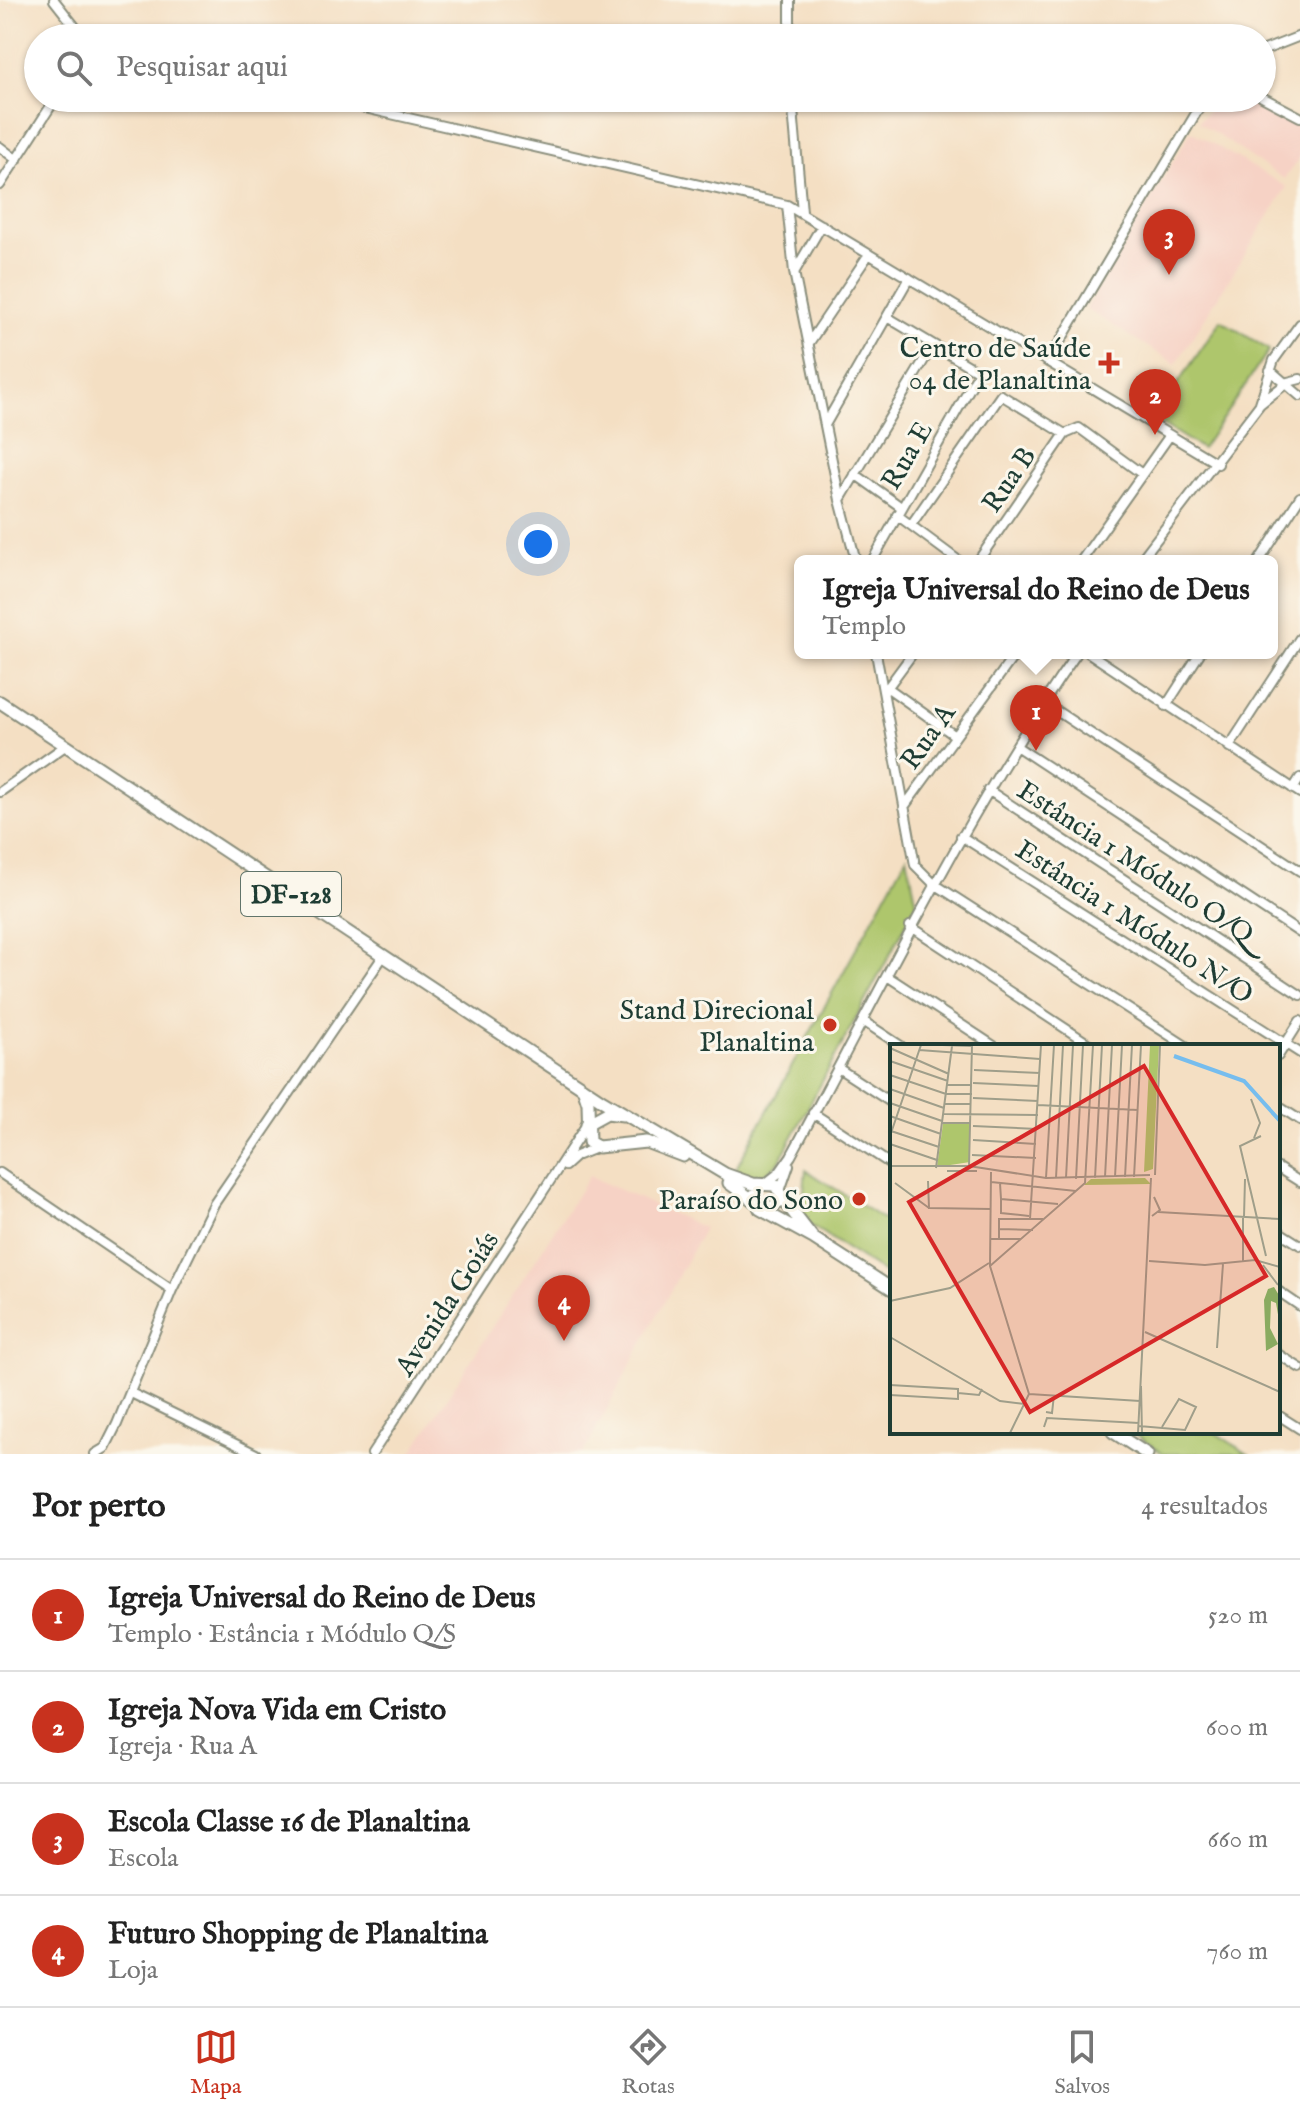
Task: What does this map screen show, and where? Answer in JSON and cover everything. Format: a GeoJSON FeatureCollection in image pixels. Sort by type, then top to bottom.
{"type":"FeatureCollection","features":[{"type":"Feature","properties":{"kind":"main road","name":"DF-128"},"geometry":{"type":"LineString","coordinates":[[0,702],[583,1087],[725,1174],[772,1184],[813,1238]]}},
{"type":"Feature","properties":{"kind":"main road"},"geometry":{"type":"LineString","coordinates":[[583,1087],[588,1103],[587,1140],[598,1147]]}},
{"type":"Feature","properties":{"kind":"main road"},"geometry":{"type":"LineString","coordinates":[[587,1124],[607,1113],[635,1119],[637,1133],[631,1141]]}},
{"type":"Feature","properties":{"kind":"main road","name":"DF-128"},"geometry":{"type":"LineString","coordinates":[[598,1147],[631,1141],[660,1145],[677,1152],[754,1201],[757,1207],[813,1238],[890,1288]]}},
{"type":"Feature","properties":{"kind":"main road"},"geometry":{"type":"LineString","coordinates":[[754,1201],[754,1193],[763,1184]]}},
{"type":"Feature","properties":{"kind":"main road"},"geometry":{"type":"LineString","coordinates":[[767,1211],[777,1208],[781,1194]]}},
{"type":"Feature","properties":{"kind":"main road"},"geometry":{"type":"LineString","coordinates":[[1116,1434],[1147,1454]]}},
{"type":"Feature","properties":{"kind":"street"},"geometry":{"type":"LineString","coordinates":[[54,0],[73,24]]}},
{"type":"Feature","properties":{"kind":"street"},"geometry":{"type":"LineString","coordinates":[[790,0],[790,24]]}},
{"type":"Feature","properties":{"kind":"street"},"geometry":{"type":"LineString","coordinates":[[1276,45],[1300,36]]}},
{"type":"Feature","properties":{"kind":"street"},"geometry":{"type":"LineString","coordinates":[[1276,104],[1300,117]]}},
{"type":"Feature","properties":{"kind":"street"},"geometry":{"type":"LineString","coordinates":[[0,185],[47,112]]}},
{"type":"Feature","properties":{"kind":"street"},"geometry":{"type":"LineString","coordinates":[[382,112],[787,205],[1218,464]]}},
{"type":"Feature","properties":{"kind":"street"},"geometry":{"type":"LineString","coordinates":[[793,112],[802,212]]}},
{"type":"Feature","properties":{"kind":"street"},"geometry":{"type":"LineString","coordinates":[[1048,362],[1197,112]]}},
{"type":"Feature","properties":{"kind":"street"},"geometry":{"type":"LineString","coordinates":[[0,147],[17,160]]}},
{"type":"Feature","properties":{"kind":"street"},"geometry":{"type":"LineString","coordinates":[[787,205],[794,272],[840,500],[854,555]]}},
{"type":"Feature","properties":{"kind":"street"},"geometry":{"type":"LineString","coordinates":[[794,272],[822,225]]}},
{"type":"Feature","properties":{"kind":"street"},"geometry":{"type":"LineString","coordinates":[[809,343],[869,254]]}},
{"type":"Feature","properties":{"kind":"street"},"geometry":{"type":"LineString","coordinates":[[825,425],[909,278]]}},
{"type":"Feature","properties":{"kind":"street"},"geometry":{"type":"LineString","coordinates":[[840,500],[933,345],[887,317]]}},
{"type":"Feature","properties":{"kind":"street"},"geometry":{"type":"LineString","coordinates":[[1260,404],[1274,360],[1300,325]]}},
{"type":"Feature","properties":{"kind":"street","name":"Rua E"},"geometry":{"type":"LineString","coordinates":[[875,555],[979,372],[933,345]]}},
{"type":"Feature","properties":{"kind":"street"},"geometry":{"type":"LineString","coordinates":[[1270,370],[1288,382],[1288,386],[1300,396]]}},
{"type":"Feature","properties":{"kind":"street"},"geometry":{"type":"LineString","coordinates":[[1145,555],[1218,464],[1260,404],[1288,382],[1300,379]]}},
{"type":"Feature","properties":{"kind":"street"},"geometry":{"type":"LineString","coordinates":[[911,525],[1001,395],[1065,434]]}},
{"type":"Feature","properties":{"kind":"street","name":"Rua B"},"geometry":{"type":"LineString","coordinates":[[982,555],[1065,434],[1079,428],[1142,474]]}},
{"type":"Feature","properties":{"kind":"street"},"geometry":{"type":"LineString","coordinates":[[1085,555],[1170,435]]}},
{"type":"Feature","properties":{"kind":"street"},"geometry":{"type":"LineString","coordinates":[[855,474],[911,525],[951,555]]}},
{"type":"Feature","properties":{"kind":"street"},"geometry":{"type":"LineString","coordinates":[[1263,555],[1300,497]]}},
{"type":"Feature","properties":{"kind":"street"},"geometry":{"type":"LineString","coordinates":[[1229,747],[1300,638]]}},
{"type":"Feature","properties":{"kind":"street"},"geometry":{"type":"LineString","coordinates":[[878,659],[886,690],[915,865],[933,883],[1183,1044]]}},
{"type":"Feature","properties":{"kind":"street"},"geometry":{"type":"LineString","coordinates":[[886,690],[909,659]]}},
{"type":"Feature","properties":{"kind":"street","name":"Rua A"},"geometry":{"type":"LineString","coordinates":[[904,807],[1011,659]]}},
{"type":"Feature","properties":{"kind":"street"},"geometry":{"type":"LineString","coordinates":[[763,1184],[779,1173],[791,1156],[933,883],[988,790],[1073,659]]}},
{"type":"Feature","properties":{"kind":"street"},"geometry":{"type":"LineString","coordinates":[[1098,659],[1297,791],[1300,778]]}},
{"type":"Feature","properties":{"kind":"street"},"geometry":{"type":"LineString","coordinates":[[1166,706],[1196,659]]}},
{"type":"Feature","properties":{"kind":"street"},"geometry":{"type":"LineString","coordinates":[[886,690],[954,735]]}},
{"type":"Feature","properties":{"kind":"street"},"geometry":{"type":"LineString","coordinates":[[1043,702],[1300,871]]}},
{"type":"Feature","properties":{"kind":"street"},"geometry":{"type":"LineString","coordinates":[[0,792],[65,746]]}},
{"type":"Feature","properties":{"kind":"street"},"geometry":{"type":"LineString","coordinates":[[1016,746],[1300,933]]}},
{"type":"Feature","properties":{"kind":"street","name":"Estância 1 Módulo O/Q"},"geometry":{"type":"LineString","coordinates":[[988,790],[1300,995]]}},
{"type":"Feature","properties":{"kind":"street","name":"Estância 1 Módulo N/O"},"geometry":{"type":"LineString","coordinates":[[961,836],[1300,1053]]}},
{"type":"Feature","properties":{"kind":"street"},"geometry":{"type":"LineString","coordinates":[[910,926],[1089,1044]]}},
{"type":"Feature","properties":{"kind":"street"},"geometry":{"type":"LineString","coordinates":[[95,1454],[105,1448],[131,1393],[172,1290],[214,1204],[384,955]]}},
{"type":"Feature","properties":{"kind":"street"},"geometry":{"type":"LineString","coordinates":[[887,976],[991,1044]]}},
{"type":"Feature","properties":{"kind":"street"},"geometry":{"type":"LineString","coordinates":[[863,1021],[898,1044]]}},
{"type":"Feature","properties":{"kind":"street"},"geometry":{"type":"LineString","coordinates":[[1280,1053],[1300,1021]]}},
{"type":"Feature","properties":{"kind":"street"},"geometry":{"type":"LineString","coordinates":[[838,1068],[890,1102]]}},
{"type":"Feature","properties":{"kind":"street"},"geometry":{"type":"LineString","coordinates":[[1280,1107],[1300,1120]]}},
{"type":"Feature","properties":{"kind":"street"},"geometry":{"type":"LineString","coordinates":[[813,1113],[890,1164]]}},
{"type":"Feature","properties":{"kind":"street","name":"Avenida Goiás"},"geometry":{"type":"LineString","coordinates":[[372,1454],[587,1124]]}},
{"type":"Feature","properties":{"kind":"street","name":"Avenida Goiás"},"geometry":{"type":"LineString","coordinates":[[556,1175],[576,1156],[598,1147]]}},
{"type":"Feature","properties":{"kind":"street"},"geometry":{"type":"LineString","coordinates":[[781,1194],[791,1156]]}},
{"type":"Feature","properties":{"kind":"street"},"geometry":{"type":"LineString","coordinates":[[1280,1169],[1300,1182]]}},
{"type":"Feature","properties":{"kind":"street"},"geometry":{"type":"LineString","coordinates":[[0,1173],[172,1290]]}},
{"type":"Feature","properties":{"kind":"street"},"geometry":{"type":"LineString","coordinates":[[1280,1232],[1300,1245]]}},
{"type":"Feature","properties":{"kind":"street"},"geometry":{"type":"LineString","coordinates":[[1280,1292],[1300,1306]]}},
{"type":"Feature","properties":{"kind":"street"},"geometry":{"type":"LineString","coordinates":[[1280,1355],[1300,1368]]}},
{"type":"Feature","properties":{"kind":"street"},"geometry":{"type":"LineString","coordinates":[[131,1393],[256,1454]]}},
{"type":"Feature","properties":{"kind":"street"},"geometry":{"type":"LineString","coordinates":[[1280,1416],[1300,1429]]}},
{"type":"Feature","properties":{"kind":"shaded area"},"geometry":{"type":"Polygon","coordinates":[[[1208,112],[1275,112],[1300,125],[1300,157],[1284,179],[1198,122],[1208,112]]]}},
{"type":"Feature","properties":{"kind":"shaded area"},"geometry":{"type":"Polygon","coordinates":[[[1191,131],[1287,187],[1176,364],[1086,309],[1191,131]]]}},
{"type":"Feature","properties":{"kind":"shaded area"},"geometry":{"type":"Polygon","coordinates":[[[589,1176],[704,1228],[583,1454],[411,1454],[589,1176]]]}},
{"type":"Feature","properties":{"kind":"green space"},"geometry":{"type":"Polygon","coordinates":[[[1221,320],[1269,350],[1202,449],[1154,419],[1221,320]]]}},
{"type":"Feature","properties":{"kind":"green space"},"geometry":{"type":"Polygon","coordinates":[[[907,856],[917,904],[779,1162],[759,1176],[734,1172],[907,856]]]}},
{"type":"Feature","properties":{"kind":"green space"},"geometry":{"type":"Polygon","coordinates":[[[806,1170],[890,1224],[890,1277],[801,1219],[806,1170]]]}},
{"type":"Feature","properties":{"kind":"green space"},"geometry":{"type":"Polygon","coordinates":[[[1134,1434],[1217,1434],[1248,1454],[1164,1454],[1134,1434]]]}},
{"type":"Feature","properties":{"kind":"place","name":"Escola Classe 16 de Planaltina"},"geometry":{"type":"Point","coordinates":[1169,275]}},
{"type":"Feature","properties":{"kind":"place","name":"Centro de Saúde 04 de Planaltina"},"geometry":{"type":"Point","coordinates":[1109,363]}},
{"type":"Feature","properties":{"kind":"place","name":"Igreja Nova Vida em Cristo"},"geometry":{"type":"Point","coordinates":[1155,435]}},
{"type":"Feature","properties":{"kind":"place","name":"Igreja Universal do Reino de Deus"},"geometry":{"type":"Point","coordinates":[1036,751]}},
{"type":"Feature","properties":{"kind":"place","name":"Stand Direcional Planaltina"},"geometry":{"type":"Point","coordinates":[830,1025]}},
{"type":"Feature","properties":{"kind":"place","name":"Paraíso do Sono"},"geometry":{"type":"Point","coordinates":[859,1199]}},
{"type":"Feature","properties":{"kind":"place","name":"Futuro Shopping de Planaltina"},"geometry":{"type":"Point","coordinates":[564,1341]}}]}
